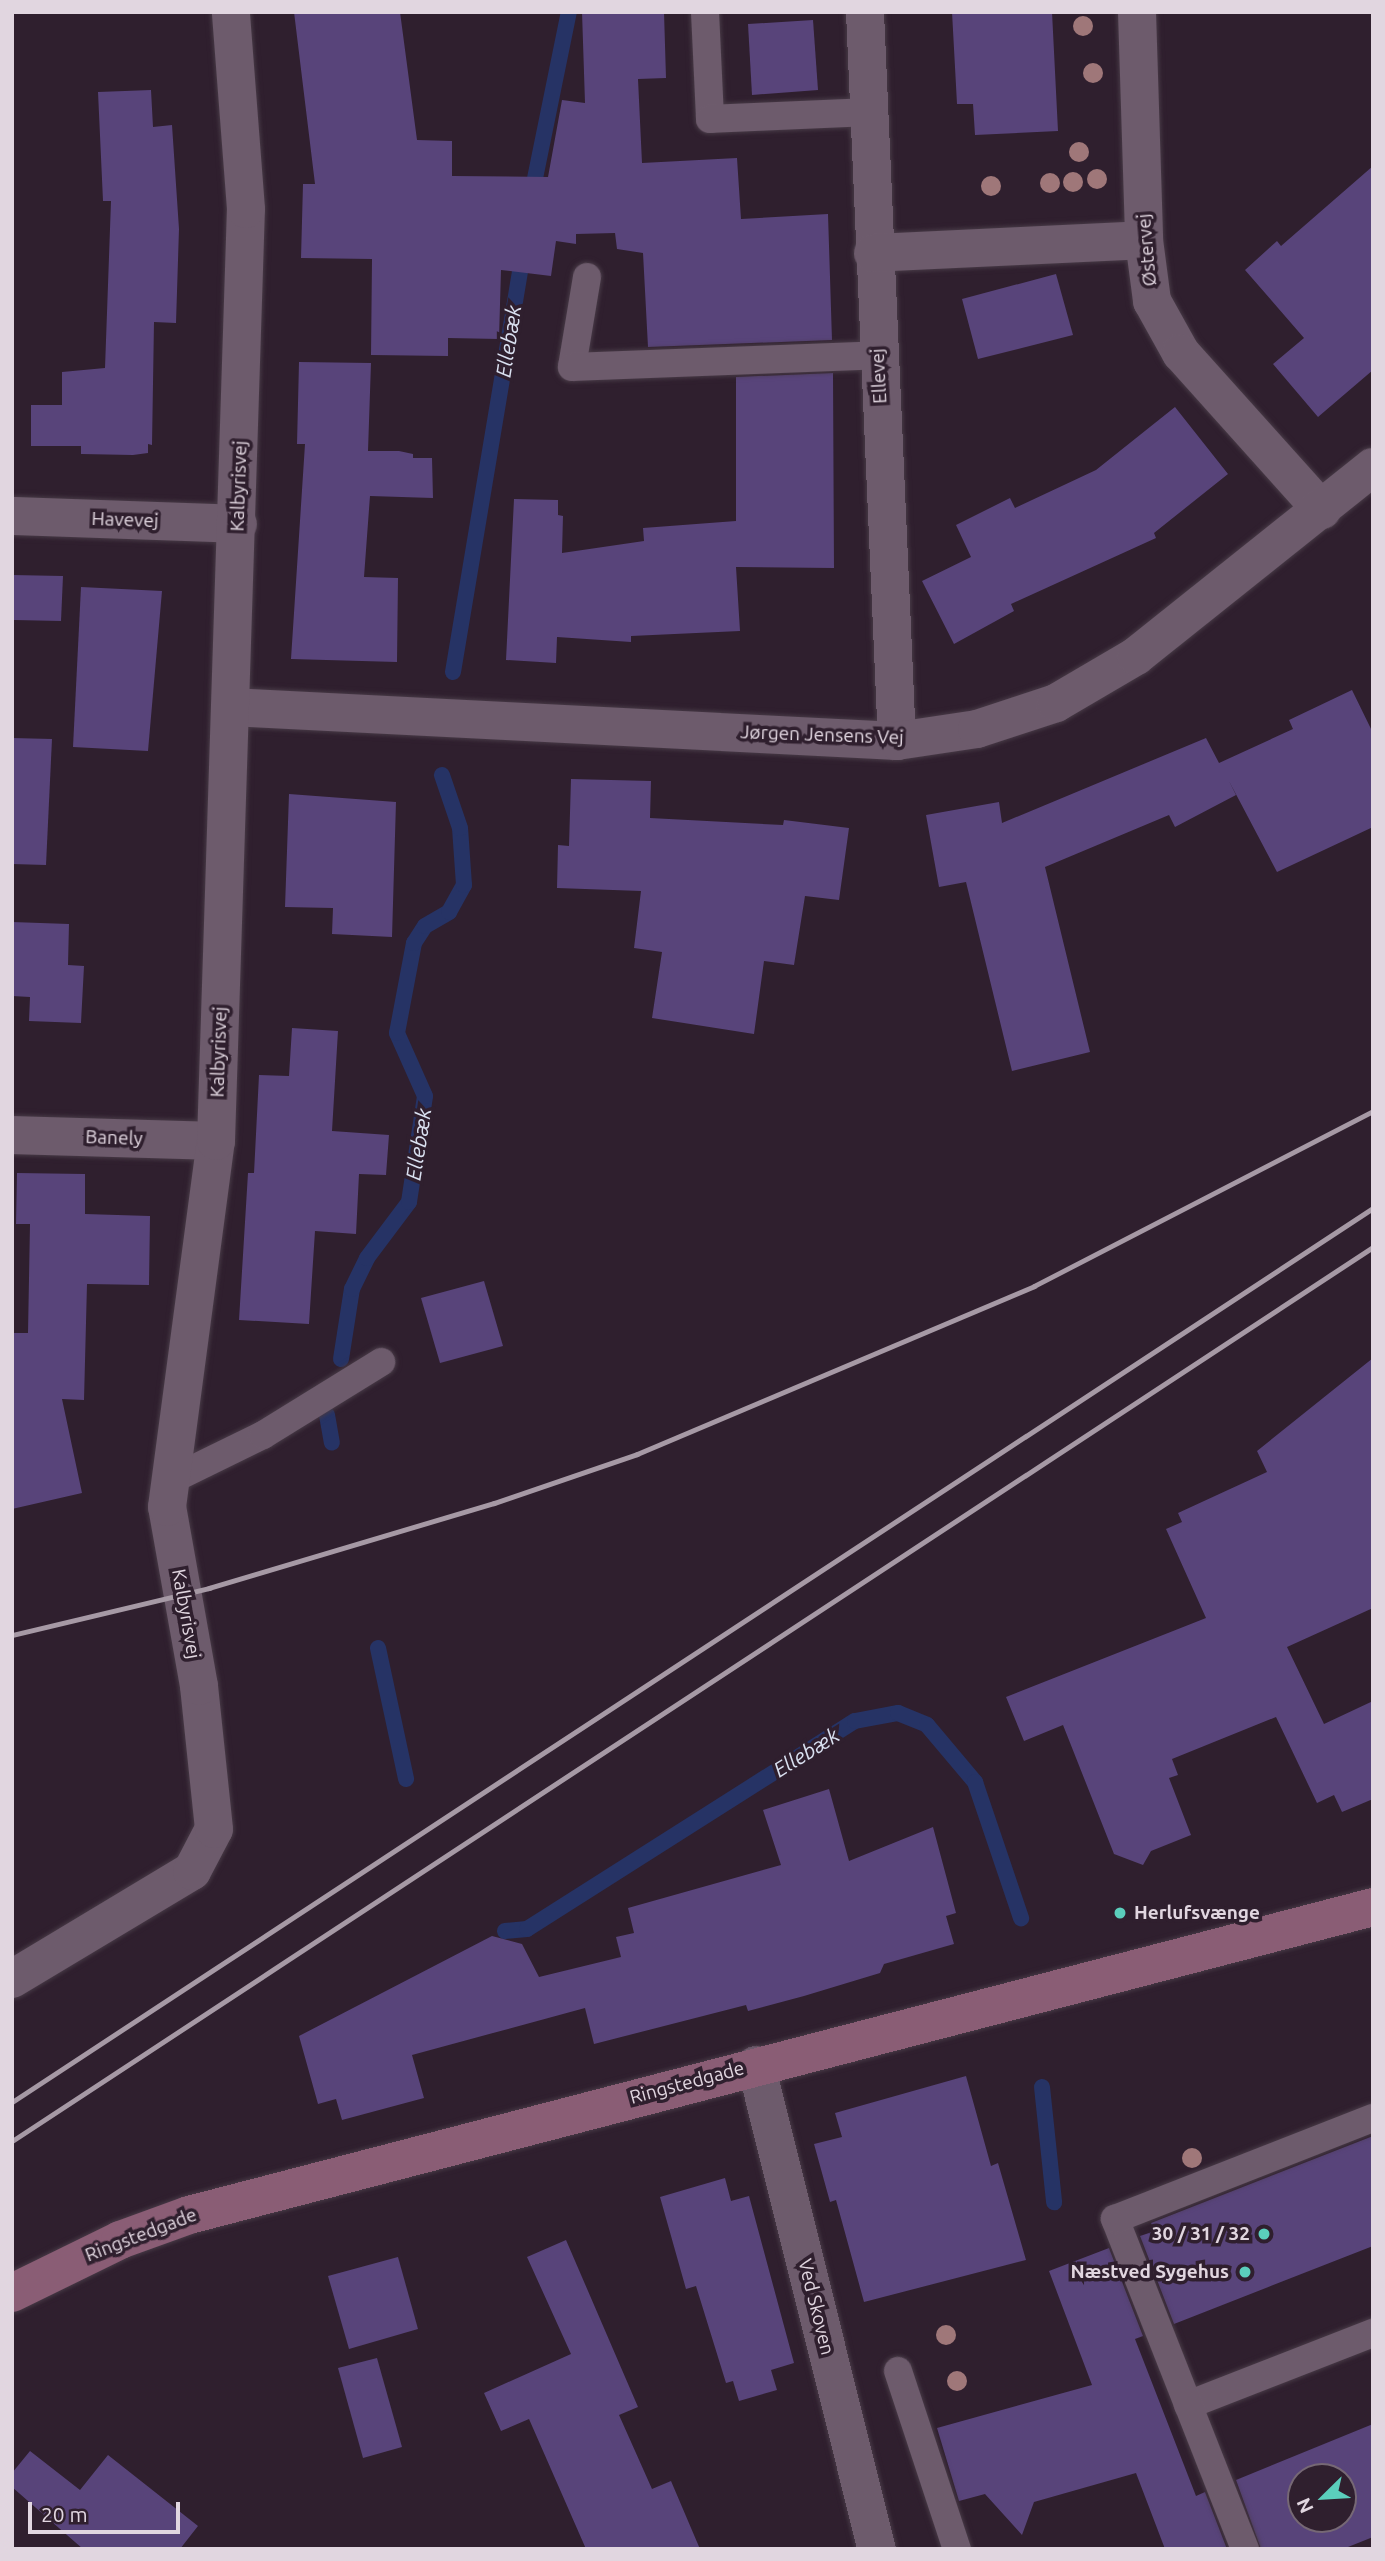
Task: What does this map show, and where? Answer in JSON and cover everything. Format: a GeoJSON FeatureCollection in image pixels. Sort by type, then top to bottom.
{"type":"FeatureCollection","features":[{"type":"Feature","properties":{"kind":"street","name":"Kalbyrisvej"},"geometry":{"type":"LineString","coordinates":[[12,1979],[192,1871],[214,1829],[199,1686],[167,1507],[216,1141],[238,524],[246,209],[231,12]]}},
{"type":"Feature","properties":{"kind":"street","name":"Ellevej"},"geometry":{"type":"LineString","coordinates":[[865,12],[873,253],[897,741]]}},
{"type":"Feature","properties":{"kind":"street","name":"Østervej"},"geometry":{"type":"LineString","coordinates":[[1137,12],[1144,240],[1152,301],[1181,353],[1322,510]]}},
{"type":"Feature","properties":{"kind":"street"},"geometry":{"type":"LineString","coordinates":[[873,253],[1144,240]]}},
{"type":"Feature","properties":{"kind":"street","name":"Jørgen Jensens Vej"},"geometry":{"type":"LineString","coordinates":[[230,707],[897,741],[977,729],[1056,703],[1136,656],[1373,467]]}},
{"type":"Feature","properties":{"kind":"street","name":"Havevej"},"geometry":{"type":"LineString","coordinates":[[12,516],[238,524]]}},
{"type":"Feature","properties":{"kind":"street","name":"Banely"},"geometry":{"type":"LineString","coordinates":[[12,1135],[216,1141]]}},
{"type":"Feature","properties":{"kind":"street","name":"Ringstedgade"},"geometry":{"type":"LineString","coordinates":[[12,2293],[120,2240],[188,2216],[756,2065],[1373,1907]]}},
{"type":"Feature","properties":{"kind":"street","name":"Ved Skoven"},"geometry":{"type":"LineString","coordinates":[[756,2065],[877,2549]]}},
{"type":"Feature","properties":{"kind":"lane"},"geometry":{"type":"LineString","coordinates":[[705,12],[710,119],[868,112]]}},
{"type":"Feature","properties":{"kind":"lane"},"geometry":{"type":"LineString","coordinates":[[587,277],[572,367],[878,355]]}},
{"type":"Feature","properties":{"kind":"lane"},"geometry":{"type":"LineString","coordinates":[[171,1480],[263,1435],[381,1362]]}},
{"type":"Feature","properties":{"kind":"lane"},"geometry":{"type":"LineString","coordinates":[[1245,2549],[1115,2219],[1373,2118]]}},
{"type":"Feature","properties":{"kind":"lane"},"geometry":{"type":"LineString","coordinates":[[1188,2405],[1373,2333]]}},
{"type":"Feature","properties":{"kind":"lane"},"geometry":{"type":"LineString","coordinates":[[898,2371],[957,2549]]}},
{"type":"Feature","properties":{"kind":"building"},"geometry":{"type":"Polygon","coordinates":[[[294,12],[400,12],[417,140],[452,141],[452,176],[548,177],[562,100],[585,103],[582,12],[664,12],[666,78],[638,79],[642,163],[737,158],[741,219],[828,214],[832,340],[648,347],[643,253],[617,249],[615,233],[576,234],[576,244],[556,241],[551,276],[501,270],[499,339],[448,338],[448,356],[371,355],[372,259],[301,258],[303,184],[315,184],[294,12]]]}},
{"type":"Feature","properties":{"kind":"building"},"geometry":{"type":"Polygon","coordinates":[[[952,12],[1052,12],[1058,131],[975,135],[973,104],[957,104],[952,12]]]}},
{"type":"Feature","properties":{"kind":"building"},"geometry":{"type":"Polygon","coordinates":[[[813,20],[818,90],[752,95],[748,24],[813,20]]]}},
{"type":"Feature","properties":{"kind":"building"},"geometry":{"type":"Polygon","coordinates":[[[151,90],[153,127],[172,125],[179,229],[176,323],[154,322],[152,445],[148,444],[148,453],[133,455],[81,454],[81,446],[31,446],[31,405],[62,405],[62,372],[105,368],[111,201],[103,201],[98,92],[151,90]]]}},
{"type":"Feature","properties":{"kind":"building"},"geometry":{"type":"Polygon","coordinates":[[[1373,166],[1373,370],[1318,417],[1273,364],[1304,338],[1245,270],[1277,241],[1281,246],[1373,166]]]}},
{"type":"Feature","properties":{"kind":"building"},"geometry":{"type":"Polygon","coordinates":[[[1056,274],[1073,335],[978,359],[962,299],[1056,274]]]}},
{"type":"Feature","properties":{"kind":"building"},"geometry":{"type":"Polygon","coordinates":[[[299,362],[371,363],[368,451],[399,451],[413,454],[413,458],[432,458],[433,498],[370,496],[364,577],[398,578],[397,662],[291,659],[305,444],[297,444],[299,362]]]}},
{"type":"Feature","properties":{"kind":"building"},"geometry":{"type":"Polygon","coordinates":[[[833,373],[834,568],[736,567],[740,631],[631,636],[631,642],[557,637],[556,663],[506,660],[514,499],[558,500],[558,515],[563,516],[562,553],[644,541],[643,528],[736,521],[736,377],[833,373]]]}},
{"type":"Feature","properties":{"kind":"building"},"geometry":{"type":"Polygon","coordinates":[[[1175,407],[1228,474],[1154,533],[1156,538],[1011,604],[1014,611],[954,644],[922,581],[971,557],[956,525],[1010,498],[1015,508],[1096,470],[1175,407]]]}},
{"type":"Feature","properties":{"kind":"building"},"geometry":{"type":"Polygon","coordinates":[[[12,575],[63,576],[61,621],[14,620],[12,575]]]}},
{"type":"Feature","properties":{"kind":"building"},"geometry":{"type":"Polygon","coordinates":[[[81,587],[162,591],[148,751],[73,747],[81,587]]]}},
{"type":"Feature","properties":{"kind":"building"},"geometry":{"type":"Polygon","coordinates":[[[1352,690],[1373,733],[1373,827],[1277,872],[1229,781],[1236,795],[1175,827],[1169,815],[1045,867],[1090,1052],[1012,1071],[966,882],[939,887],[926,815],[999,802],[1002,823],[1206,738],[1219,763],[1293,729],[1289,720],[1352,690]]]}},
{"type":"Feature","properties":{"kind":"building"},"geometry":{"type":"Polygon","coordinates":[[[12,738],[52,739],[46,865],[12,864],[12,738]]]}},
{"type":"Feature","properties":{"kind":"building"},"geometry":{"type":"Polygon","coordinates":[[[571,779],[651,781],[650,818],[783,825],[784,820],[849,828],[839,900],[805,896],[794,965],[764,961],[754,1034],[652,1018],[662,952],[634,948],[641,891],[557,888],[558,845],[569,846],[571,779]]]}},
{"type":"Feature","properties":{"kind":"building"},"geometry":{"type":"Polygon","coordinates":[[[289,794],[396,802],[392,937],[332,934],[333,908],[285,907],[289,794]]]}},
{"type":"Feature","properties":{"kind":"building"},"geometry":{"type":"Polygon","coordinates":[[[12,922],[69,924],[68,965],[84,966],[81,1023],[29,1021],[30,997],[12,996],[12,922]]]}},
{"type":"Feature","properties":{"kind":"building"},"geometry":{"type":"Polygon","coordinates":[[[292,1028],[338,1031],[332,1131],[389,1135],[386,1175],[359,1174],[356,1234],[315,1231],[309,1324],[239,1320],[248,1173],[254,1173],[259,1075],[289,1076],[292,1028]]]}},
{"type":"Feature","properties":{"kind":"building"},"geometry":{"type":"Polygon","coordinates":[[[17,1173],[85,1174],[85,1214],[150,1216],[149,1285],[87,1284],[84,1400],[62,1399],[82,1493],[12,1509],[12,1333],[28,1333],[30,1224],[16,1224],[17,1173]]]}},
{"type":"Feature","properties":{"kind":"building"},"geometry":{"type":"Polygon","coordinates":[[[484,1281],[503,1346],[440,1363],[421,1298],[484,1281]]]}},
{"type":"Feature","properties":{"kind":"building"},"geometry":{"type":"Polygon","coordinates":[[[1373,1358],[1373,1608],[1287,1647],[1324,1724],[1373,1701],[1373,1799],[1342,1812],[1334,1795],[1317,1803],[1276,1717],[1172,1759],[1178,1775],[1169,1778],[1191,1835],[1151,1851],[1143,1865],[1114,1854],[1063,1725],[1024,1741],[1006,1697],[1206,1618],[1166,1529],[1182,1522],[1178,1513],[1267,1472],[1257,1451],[1373,1358]]]}},
{"type":"Feature","properties":{"kind":"building"},"geometry":{"type":"Polygon","coordinates":[[[829,1789],[849,1861],[933,1827],[956,1913],[946,1916],[954,1944],[884,1964],[880,1973],[804,1996],[748,2011],[746,2005],[594,2044],[585,2008],[412,2055],[424,2098],[342,2120],[336,2099],[318,2104],[299,2036],[492,1936],[522,1944],[539,1977],[621,1957],[616,1937],[634,1933],[628,1908],[781,1865],[763,1810],[829,1789]]]}},
{"type":"Feature","properties":{"kind":"building"},"geometry":{"type":"Polygon","coordinates":[[[966,2076],[991,2166],[998,2163],[1026,2260],[864,2302],[836,2200],[830,2202],[814,2144],[842,2137],[835,2113],[966,2076]]]}},
{"type":"Feature","properties":{"kind":"building","name":"30 / 31 / 32"},"geometry":{"type":"Polygon","coordinates":[[[1373,2136],[1373,2246],[1174,2324],[1140,2236],[1155,2231],[1151,2223],[1373,2136]]]}},
{"type":"Feature","properties":{"kind":"building"},"geometry":{"type":"Polygon","coordinates":[[[725,2178],[731,2201],[749,2196],[794,2363],[771,2370],[777,2390],[739,2401],[733,2381],[726,2383],[696,2286],[686,2289],[660,2197],[725,2178]]]}},
{"type":"Feature","properties":{"kind":"building"},"geometry":{"type":"Polygon","coordinates":[[[566,2240],[638,2407],[619,2415],[652,2489],[671,2481],[700,2549],[586,2549],[529,2419],[501,2431],[484,2393],[571,2354],[527,2257],[566,2240]]]}},
{"type":"Feature","properties":{"kind":"building"},"geometry":{"type":"Polygon","coordinates":[[[1109,2248],[1143,2336],[1135,2339],[1196,2496],[1205,2492],[1227,2549],[1165,2549],[1136,2473],[1034,2502],[1022,2535],[985,2494],[959,2501],[937,2428],[1092,2385],[1049,2271],[1109,2248]]]}},
{"type":"Feature","properties":{"kind":"building"},"geometry":{"type":"Polygon","coordinates":[[[398,2257],[418,2329],[349,2349],[328,2276],[398,2257]]]}},
{"type":"Feature","properties":{"kind":"building"},"geometry":{"type":"Polygon","coordinates":[[[377,2358],[402,2447],[363,2458],[338,2368],[377,2358]]]}},
{"type":"Feature","properties":{"kind":"building"},"geometry":{"type":"Polygon","coordinates":[[[1373,2424],[1373,2537],[1343,2549],[1261,2549],[1236,2480],[1373,2424]]]}},
{"type":"Feature","properties":{"kind":"building"},"geometry":{"type":"Polygon","coordinates":[[[30,2451],[80,2490],[108,2455],[198,2526],[180,2549],[83,2549],[12,2487],[12,2473],[30,2451]]]}},
{"type":"Feature","properties":{"kind":"waterway","name":"Ellebæk"},"geometry":{"type":"LineString","coordinates":[[531,198],[569,12]]}},
{"type":"Feature","properties":{"kind":"waterway","name":"Ellebæk"},"geometry":{"type":"LineString","coordinates":[[453,672],[523,252]]}},
{"type":"Feature","properties":{"kind":"waterway","name":"Ellebæk"},"geometry":{"type":"LineString","coordinates":[[341,1359],[352,1289],[367,1258],[409,1202],[425,1096],[397,1033],[414,943],[425,926],[449,912],[464,885],[460,828],[442,775]]}},
{"type":"Feature","properties":{"kind":"waterway","name":"Ellebæk"},"geometry":{"type":"LineString","coordinates":[[327,1415],[332,1443]]}},
{"type":"Feature","properties":{"kind":"waterway","name":"Ellebæk"},"geometry":{"type":"LineString","coordinates":[[378,1648],[406,1779]]}},
{"type":"Feature","properties":{"kind":"waterway","name":"Ellebæk"},"geometry":{"type":"LineString","coordinates":[[505,1931],[527,1929],[855,1721],[898,1713],[927,1725],[975,1782],[1021,1918]]}},
{"type":"Feature","properties":{"kind":"waterway","name":"Ellebæk"},"geometry":{"type":"LineString","coordinates":[[1042,2087],[1054,2202]]}},
{"type":"Feature","properties":{"kind":"railway"},"geometry":{"type":"LineString","coordinates":[[12,1635],[209,1588],[494,1503],[637,1454],[1034,1286],[1373,1111]]}},
{"type":"Feature","properties":{"kind":"railway"},"geometry":{"type":"LineString","coordinates":[[12,2102],[1373,1208]]}},
{"type":"Feature","properties":{"kind":"railway"},"geometry":{"type":"LineString","coordinates":[[12,2141],[1373,1247]]}},
{"type":"Feature","properties":{"kind":"place","name":"Herlufsvænge"},"geometry":{"type":"Point","coordinates":[1120,1913]}},
{"type":"Feature","properties":{"kind":"place","name":"30 / 31 / 32"},"geometry":{"type":"Point","coordinates":[1264,2234]}},
{"type":"Feature","properties":{"kind":"place","name":"Næstved Sygehus"},"geometry":{"type":"Point","coordinates":[1245,2272]}}]}
